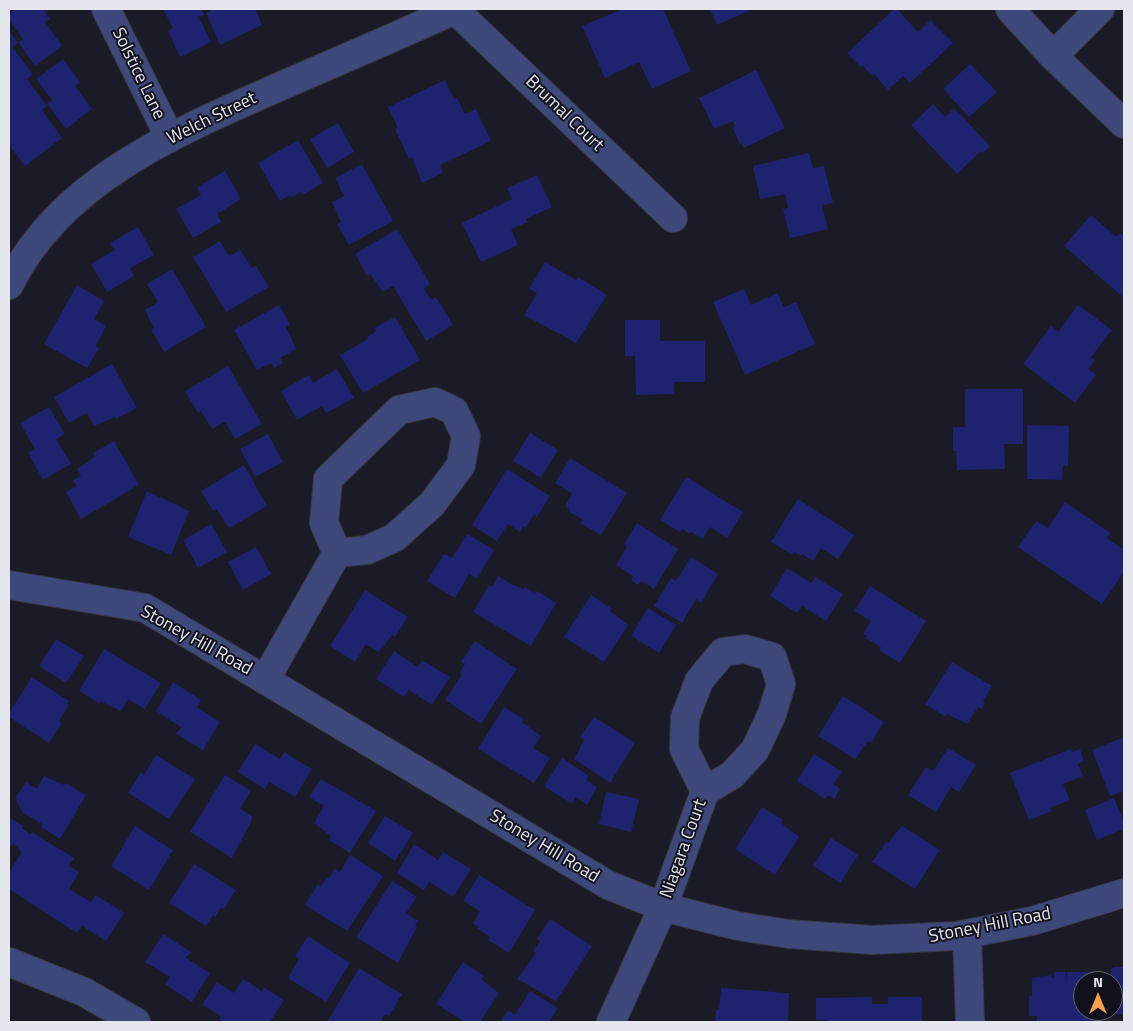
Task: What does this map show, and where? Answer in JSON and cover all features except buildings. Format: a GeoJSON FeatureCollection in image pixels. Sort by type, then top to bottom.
{"type":"FeatureCollection","features":[{"type":"Feature","properties":{"kind":"street","name":"Solstice Lane"},"geometry":{"type":"LineString","coordinates":[[106,9],[170,138]]}},
{"type":"Feature","properties":{"kind":"street","name":"Welch Street"},"geometry":{"type":"LineString","coordinates":[[9,285],[41,236],[77,198],[120,166],[210,118],[456,9]]}},
{"type":"Feature","properties":{"kind":"street","name":"Brumal Court"},"geometry":{"type":"LineString","coordinates":[[456,9],[673,218]]}},
{"type":"Feature","properties":{"kind":"street"},"geometry":{"type":"LineString","coordinates":[[1010,9],[1053,56],[1124,124]]}},
{"type":"Feature","properties":{"kind":"street"},"geometry":{"type":"LineString","coordinates":[[1053,56],[1100,9]]}},
{"type":"Feature","properties":{"kind":"street"},"geometry":{"type":"LineString","coordinates":[[435,402],[454,411],[466,436],[461,465],[432,504],[394,538],[368,550],[338,553],[324,523],[328,479],[399,410],[435,402]]}},
{"type":"Feature","properties":{"kind":"street"},"geometry":{"type":"LineString","coordinates":[[265,680],[338,553]]}},
{"type":"Feature","properties":{"kind":"street","name":"Stoney Hill Road"},"geometry":{"type":"LineString","coordinates":[[9,585],[145,608],[608,885],[663,907],[738,926],[789,934],[872,940],[925,939],[966,934],[1032,921],[1124,893]]}},
{"type":"Feature","properties":{"kind":"street","name":"Niagara Court"},"geometry":{"type":"LineString","coordinates":[[611,1022],[663,907],[705,791],[732,774],[755,750],[772,714],[781,684],[772,657],[745,649],[723,652],[699,681],[685,718],[684,749],[705,791]]}},
{"type":"Feature","properties":{"kind":"street"},"geometry":{"type":"LineString","coordinates":[[966,934],[970,1022]]}},
{"type":"Feature","properties":{"kind":"street"},"geometry":{"type":"LineString","coordinates":[[9,962],[84,992],[136,1022]]}}]}
